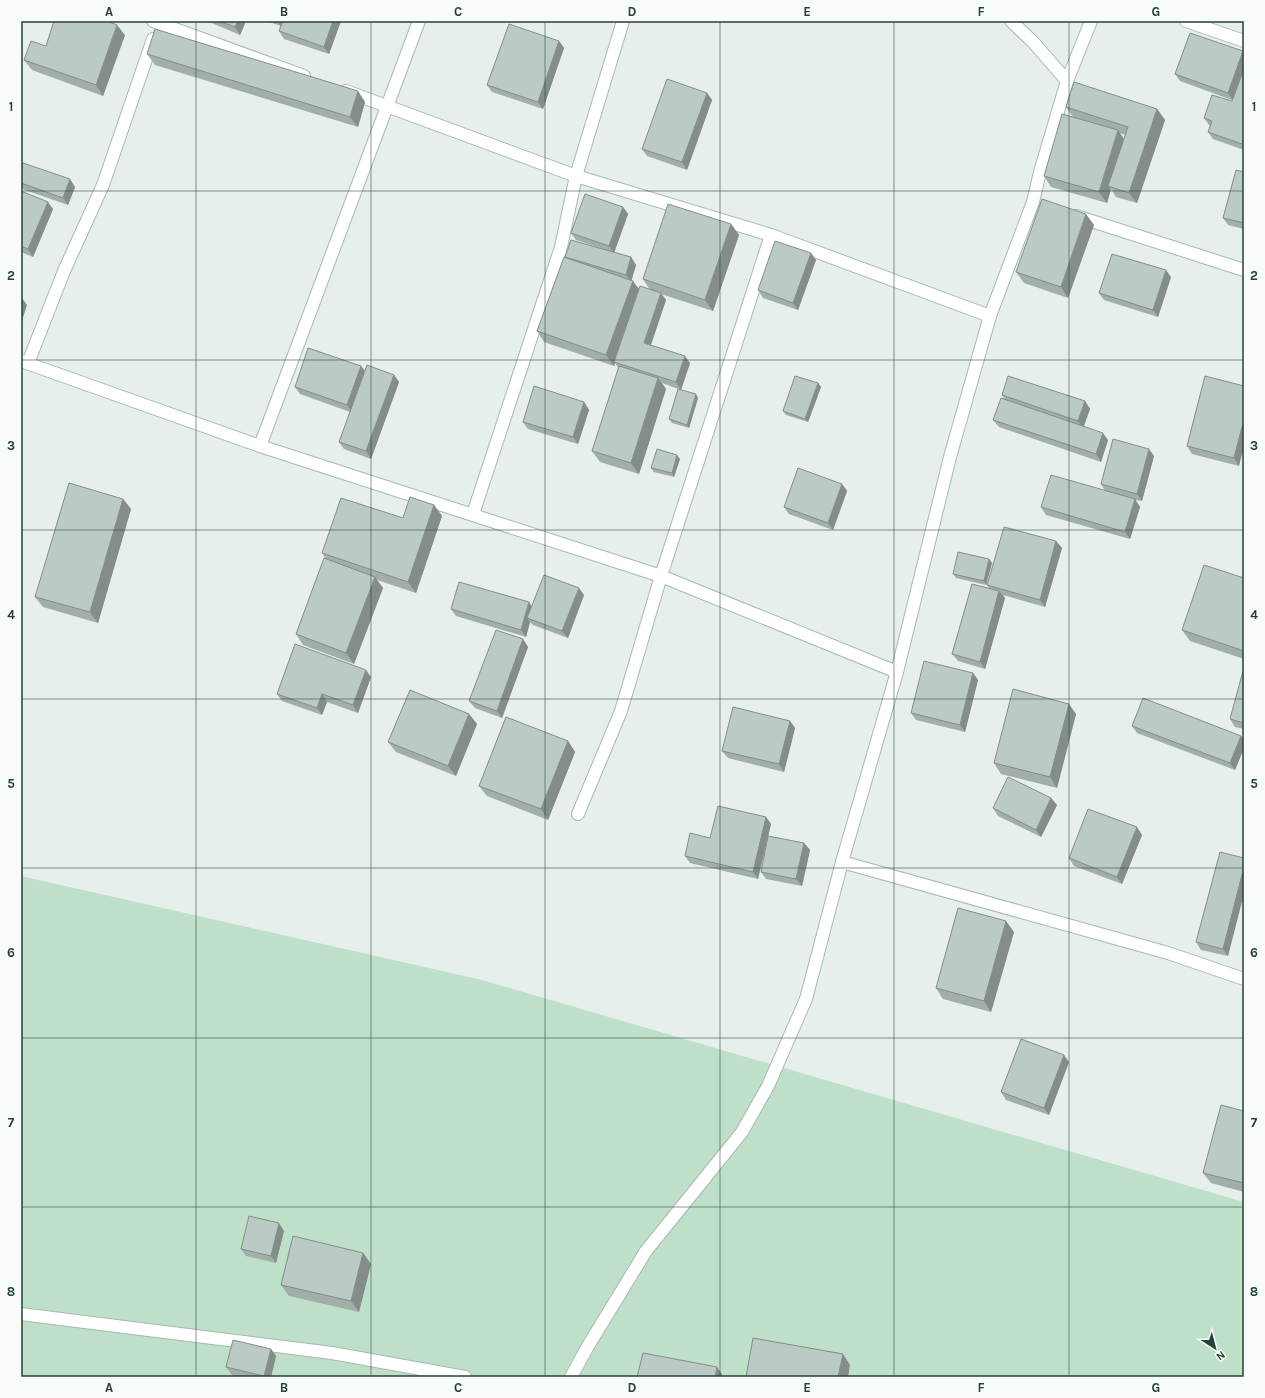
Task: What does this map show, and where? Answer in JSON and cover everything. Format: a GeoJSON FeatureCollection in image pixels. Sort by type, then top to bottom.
{"type":"FeatureCollection","features":[{"type":"Feature","properties":{"kind":"street"},"geometry":{"type":"LineString","coordinates":[[260,446],[419,21]]}},
{"type":"Feature","properties":{"kind":"street"},"geometry":{"type":"LineString","coordinates":[[473,514],[561,247],[576,176],[624,21]]}},
{"type":"Feature","properties":{"kind":"street"},"geometry":{"type":"LineString","coordinates":[[1011,21],[1034,43],[1067,80]]}},
{"type":"Feature","properties":{"kind":"street"},"geometry":{"type":"LineString","coordinates":[[571,1377],[588,1346],[646,1251],[742,1132],[768,1086],[806,999],[842,862],[897,672],[950,457],[990,316],[1033,202],[1040,172],[1067,80],[1091,21]]}},
{"type":"Feature","properties":{"kind":"street"},"geometry":{"type":"LineString","coordinates":[[1186,21],[1244,41]]}},
{"type":"Feature","properties":{"kind":"street"},"geometry":{"type":"LineString","coordinates":[[314,79],[157,22],[103,185],[25,362],[260,446],[661,576],[897,672]]}},
{"type":"Feature","properties":{"kind":"street"},"geometry":{"type":"LineString","coordinates":[[336,87],[576,176],[771,235],[990,316]]}},
{"type":"Feature","properties":{"kind":"street"},"geometry":{"type":"LineString","coordinates":[[1033,202],[1048,206]]}},
{"type":"Feature","properties":{"kind":"street"},"geometry":{"type":"LineString","coordinates":[[1063,211],[1244,270]]}},
{"type":"Feature","properties":{"kind":"street"},"geometry":{"type":"LineString","coordinates":[[578,814],[621,711],[661,576],[771,235]]}},
{"type":"Feature","properties":{"kind":"street"},"geometry":{"type":"LineString","coordinates":[[842,862],[1168,953],[1244,979]]}},
{"type":"Feature","properties":{"kind":"street"},"geometry":{"type":"LineString","coordinates":[[21,1314],[332,1353],[465,1377]]}},
{"type":"Feature","properties":{"kind":"green space"},"geometry":{"type":"Polygon","coordinates":[[[21,876],[482,980],[1244,1202],[1244,1377],[21,1377],[21,876]]]}},
{"type":"Feature","properties":{"kind":"building"},"geometry":{"type":"Polygon","coordinates":[[[54,21],[107,21],[117,25],[96,85],[24,60],[31,41],[46,46],[54,21]]]}},
{"type":"Feature","properties":{"kind":"building"},"geometry":{"type":"Polygon","coordinates":[[[219,21],[238,21],[235,27],[219,21]]]}},
{"type":"Feature","properties":{"kind":"building"},"geometry":{"type":"Polygon","coordinates":[[[283,21],[333,21],[324,47],[279,31],[283,21]]]}},
{"type":"Feature","properties":{"kind":"building"},"geometry":{"type":"Polygon","coordinates":[[[509,24],[559,41],[538,102],[487,85],[509,24]]]}},
{"type":"Feature","properties":{"kind":"building"},"geometry":{"type":"Polygon","coordinates":[[[155,29],[358,91],[350,117],[147,54],[155,29]]]}},
{"type":"Feature","properties":{"kind":"building"},"geometry":{"type":"Polygon","coordinates":[[[1190,33],[1243,51],[1228,93],[1175,74],[1190,33]]]}},
{"type":"Feature","properties":{"kind":"building"},"geometry":{"type":"Polygon","coordinates":[[[1244,69],[1244,137],[1242,144],[1208,132],[1212,121],[1204,118],[1212,95],[1232,101],[1244,69]]]}},
{"type":"Feature","properties":{"kind":"building"},"geometry":{"type":"Polygon","coordinates":[[[667,79],[707,93],[682,162],[642,149],[667,79]]]}},
{"type":"Feature","properties":{"kind":"building"},"geometry":{"type":"Polygon","coordinates":[[[1074,82],[1157,109],[1129,193],[1108,186],[1128,127],[1066,107],[1074,82]]]}},
{"type":"Feature","properties":{"kind":"building"},"geometry":{"type":"Polygon","coordinates":[[[1062,114],[1118,130],[1099,192],[1044,176],[1062,114]]]}},
{"type":"Feature","properties":{"kind":"building"},"geometry":{"type":"Polygon","coordinates":[[[23,163],[70,179],[63,198],[21,183],[21,170],[23,163]]]}},
{"type":"Feature","properties":{"kind":"building"},"geometry":{"type":"Polygon","coordinates":[[[1236,170],[1244,172],[1244,223],[1223,218],[1236,170]]]}},
{"type":"Feature","properties":{"kind":"building"},"geometry":{"type":"Polygon","coordinates":[[[21,191],[48,202],[28,249],[21,246],[21,191]]]}},
{"type":"Feature","properties":{"kind":"building"},"geometry":{"type":"Polygon","coordinates":[[[585,194],[623,207],[609,246],[571,233],[585,194]]]}},
{"type":"Feature","properties":{"kind":"building"},"geometry":{"type":"Polygon","coordinates":[[[1042,199],[1086,214],[1061,287],[1016,272],[1042,199]]]}},
{"type":"Feature","properties":{"kind":"building"},"geometry":{"type":"Polygon","coordinates":[[[668,204],[731,224],[705,300],[643,279],[668,204]]]}},
{"type":"Feature","properties":{"kind":"building"},"geometry":{"type":"Polygon","coordinates":[[[571,240],[631,257],[626,275],[565,257],[571,240]]]}},
{"type":"Feature","properties":{"kind":"building"},"geometry":{"type":"Polygon","coordinates":[[[775,241],[811,253],[793,303],[758,290],[775,241]]]}},
{"type":"Feature","properties":{"kind":"building"},"geometry":{"type":"Polygon","coordinates":[[[1112,254],[1166,270],[1153,310],[1099,293],[1112,254]]]}},
{"type":"Feature","properties":{"kind":"building"},"geometry":{"type":"Polygon","coordinates":[[[564,257],[633,281],[606,355],[537,331],[564,257]]]}},
{"type":"Feature","properties":{"kind":"building"},"geometry":{"type":"Polygon","coordinates":[[[640,286],[661,293],[644,343],[685,356],[676,382],[614,362],[640,286]]]}},
{"type":"Feature","properties":{"kind":"building"},"geometry":{"type":"Polygon","coordinates":[[[308,348],[361,366],[347,405],[295,387],[308,348]]]}},
{"type":"Feature","properties":{"kind":"building"},"geometry":{"type":"Polygon","coordinates":[[[367,365],[394,375],[366,451],[339,442],[367,365]]]}},
{"type":"Feature","properties":{"kind":"building"},"geometry":{"type":"Polygon","coordinates":[[[619,366],[658,378],[631,463],[592,451],[619,366]]]}},
{"type":"Feature","properties":{"kind":"building"},"geometry":{"type":"Polygon","coordinates":[[[795,376],[818,383],[805,419],[783,411],[795,376]]]}},
{"type":"Feature","properties":{"kind":"building"},"geometry":{"type":"Polygon","coordinates":[[[1008,376],[1085,401],[1078,421],[1002,395],[1008,376]]]}},
{"type":"Feature","properties":{"kind":"building"},"geometry":{"type":"Polygon","coordinates":[[[1205,376],[1244,386],[1244,419],[1234,458],[1187,446],[1205,376]]]}},
{"type":"Feature","properties":{"kind":"building"},"geometry":{"type":"Polygon","coordinates":[[[534,386],[584,402],[573,437],[523,422],[534,386]]]}},
{"type":"Feature","properties":{"kind":"building"},"geometry":{"type":"Polygon","coordinates":[[[678,389],[696,394],[687,425],[669,419],[678,389]]]}},
{"type":"Feature","properties":{"kind":"building"},"geometry":{"type":"Polygon","coordinates":[[[1001,398],[1103,433],[1096,454],[993,420],[1001,398]]]}},
{"type":"Feature","properties":{"kind":"building"},"geometry":{"type":"Polygon","coordinates":[[[1113,439],[1149,449],[1137,494],[1101,484],[1113,439]]]}},
{"type":"Feature","properties":{"kind":"building"},"geometry":{"type":"Polygon","coordinates":[[[657,449],[677,455],[672,473],[651,468],[657,449]]]}},
{"type":"Feature","properties":{"kind":"building"},"geometry":{"type":"Polygon","coordinates":[[[798,468],[842,484],[828,523],[784,507],[798,468]]]}},
{"type":"Feature","properties":{"kind":"building"},"geometry":{"type":"Polygon","coordinates":[[[1051,475],[1135,499],[1125,532],[1041,507],[1051,475]]]}},
{"type":"Feature","properties":{"kind":"building"},"geometry":{"type":"Polygon","coordinates":[[[69,483],[123,499],[90,612],[35,597],[69,483]]]}},
{"type":"Feature","properties":{"kind":"building"},"geometry":{"type":"Polygon","coordinates":[[[410,497],[434,505],[408,582],[322,553],[341,498],[403,518],[410,497]]]}},
{"type":"Feature","properties":{"kind":"building"},"geometry":{"type":"Polygon","coordinates":[[[1004,527],[1056,541],[1040,600],[987,585],[1004,527]]]}},
{"type":"Feature","properties":{"kind":"building"},"geometry":{"type":"Polygon","coordinates":[[[958,552],[989,559],[984,581],[953,574],[958,552]]]}},
{"type":"Feature","properties":{"kind":"building"},"geometry":{"type":"Polygon","coordinates":[[[324,558],[375,577],[346,653],[296,634],[324,558]]]}},
{"type":"Feature","properties":{"kind":"building"},"geometry":{"type":"Polygon","coordinates":[[[1204,565],[1244,578],[1244,651],[1182,630],[1204,565]]]}},
{"type":"Feature","properties":{"kind":"building"},"geometry":{"type":"Polygon","coordinates":[[[544,575],[579,588],[562,631],[527,618],[544,575]]]}},
{"type":"Feature","properties":{"kind":"building"},"geometry":{"type":"Polygon","coordinates":[[[459,582],[529,602],[521,630],[451,609],[459,582]]]}},
{"type":"Feature","properties":{"kind":"building"},"geometry":{"type":"Polygon","coordinates":[[[972,584],[999,591],[980,662],[952,654],[972,584]]]}},
{"type":"Feature","properties":{"kind":"building"},"geometry":{"type":"Polygon","coordinates":[[[496,630],[523,639],[497,711],[469,701],[496,630]]]}},
{"type":"Feature","properties":{"kind":"building"},"geometry":{"type":"Polygon","coordinates":[[[295,644],[366,670],[353,705],[322,694],[317,708],[277,694],[295,644]]]}},
{"type":"Feature","properties":{"kind":"building"},"geometry":{"type":"Polygon","coordinates":[[[924,661],[973,673],[960,725],[911,713],[924,661]]]}},
{"type":"Feature","properties":{"kind":"building"},"geometry":{"type":"Polygon","coordinates":[[[1244,671],[1244,723],[1230,719],[1244,671]]]}},
{"type":"Feature","properties":{"kind":"building"},"geometry":{"type":"Polygon","coordinates":[[[1013,689],[1069,704],[1050,777],[994,763],[1013,689]]]}},
{"type":"Feature","properties":{"kind":"building"},"geometry":{"type":"Polygon","coordinates":[[[410,690],[469,714],[448,766],[388,742],[410,690]]]}},
{"type":"Feature","properties":{"kind":"building"},"geometry":{"type":"Polygon","coordinates":[[[1143,698],[1241,736],[1230,763],[1132,726],[1143,698]]]}},
{"type":"Feature","properties":{"kind":"building"},"geometry":{"type":"Polygon","coordinates":[[[733,707],[790,721],[779,764],[722,751],[733,707]]]}},
{"type":"Feature","properties":{"kind":"building"},"geometry":{"type":"Polygon","coordinates":[[[506,717],[568,741],[541,809],[479,786],[506,717]]]}},
{"type":"Feature","properties":{"kind":"building"},"geometry":{"type":"Polygon","coordinates":[[[1008,777],[1051,798],[1036,830],[993,808],[1008,777]]]}},
{"type":"Feature","properties":{"kind":"building"},"geometry":{"type":"Polygon","coordinates":[[[718,806],[766,817],[753,872],[685,856],[690,833],[710,838],[718,806]]]}},
{"type":"Feature","properties":{"kind":"building"},"geometry":{"type":"Polygon","coordinates":[[[1088,809],[1137,827],[1117,877],[1069,858],[1088,809]]]}},
{"type":"Feature","properties":{"kind":"building"},"geometry":{"type":"Polygon","coordinates":[[[768,836],[804,843],[796,879],[761,872],[768,836]]]}},
{"type":"Feature","properties":{"kind":"building"},"geometry":{"type":"Polygon","coordinates":[[[1220,852],[1244,858],[1244,867],[1223,949],[1196,942],[1220,852]]]}},
{"type":"Feature","properties":{"kind":"building"},"geometry":{"type":"Polygon","coordinates":[[[958,908],[1006,921],[984,1001],[936,988],[958,908]]]}},
{"type":"Feature","properties":{"kind":"building"},"geometry":{"type":"Polygon","coordinates":[[[1021,1039],[1064,1055],[1044,1108],[1001,1092],[1021,1039]]]}},
{"type":"Feature","properties":{"kind":"building"},"geometry":{"type":"Polygon","coordinates":[[[1221,1105],[1244,1111],[1244,1183],[1203,1173],[1221,1105]]]}},
{"type":"Feature","properties":{"kind":"building"},"geometry":{"type":"Polygon","coordinates":[[[249,1216],[279,1223],[271,1256],[241,1249],[249,1216]]]}},
{"type":"Feature","properties":{"kind":"building"},"geometry":{"type":"Polygon","coordinates":[[[293,1236],[363,1253],[351,1301],[281,1285],[293,1236]]]}},
{"type":"Feature","properties":{"kind":"building"},"geometry":{"type":"Polygon","coordinates":[[[753,1338],[843,1354],[838,1377],[746,1377],[753,1338]]]}},
{"type":"Feature","properties":{"kind":"building"},"geometry":{"type":"Polygon","coordinates":[[[233,1340],[271,1349],[264,1376],[226,1367],[233,1340]]]}},
{"type":"Feature","properties":{"kind":"building"},"geometry":{"type":"Polygon","coordinates":[[[643,1353],[717,1367],[715,1377],[637,1377],[643,1353]]]}}]}
